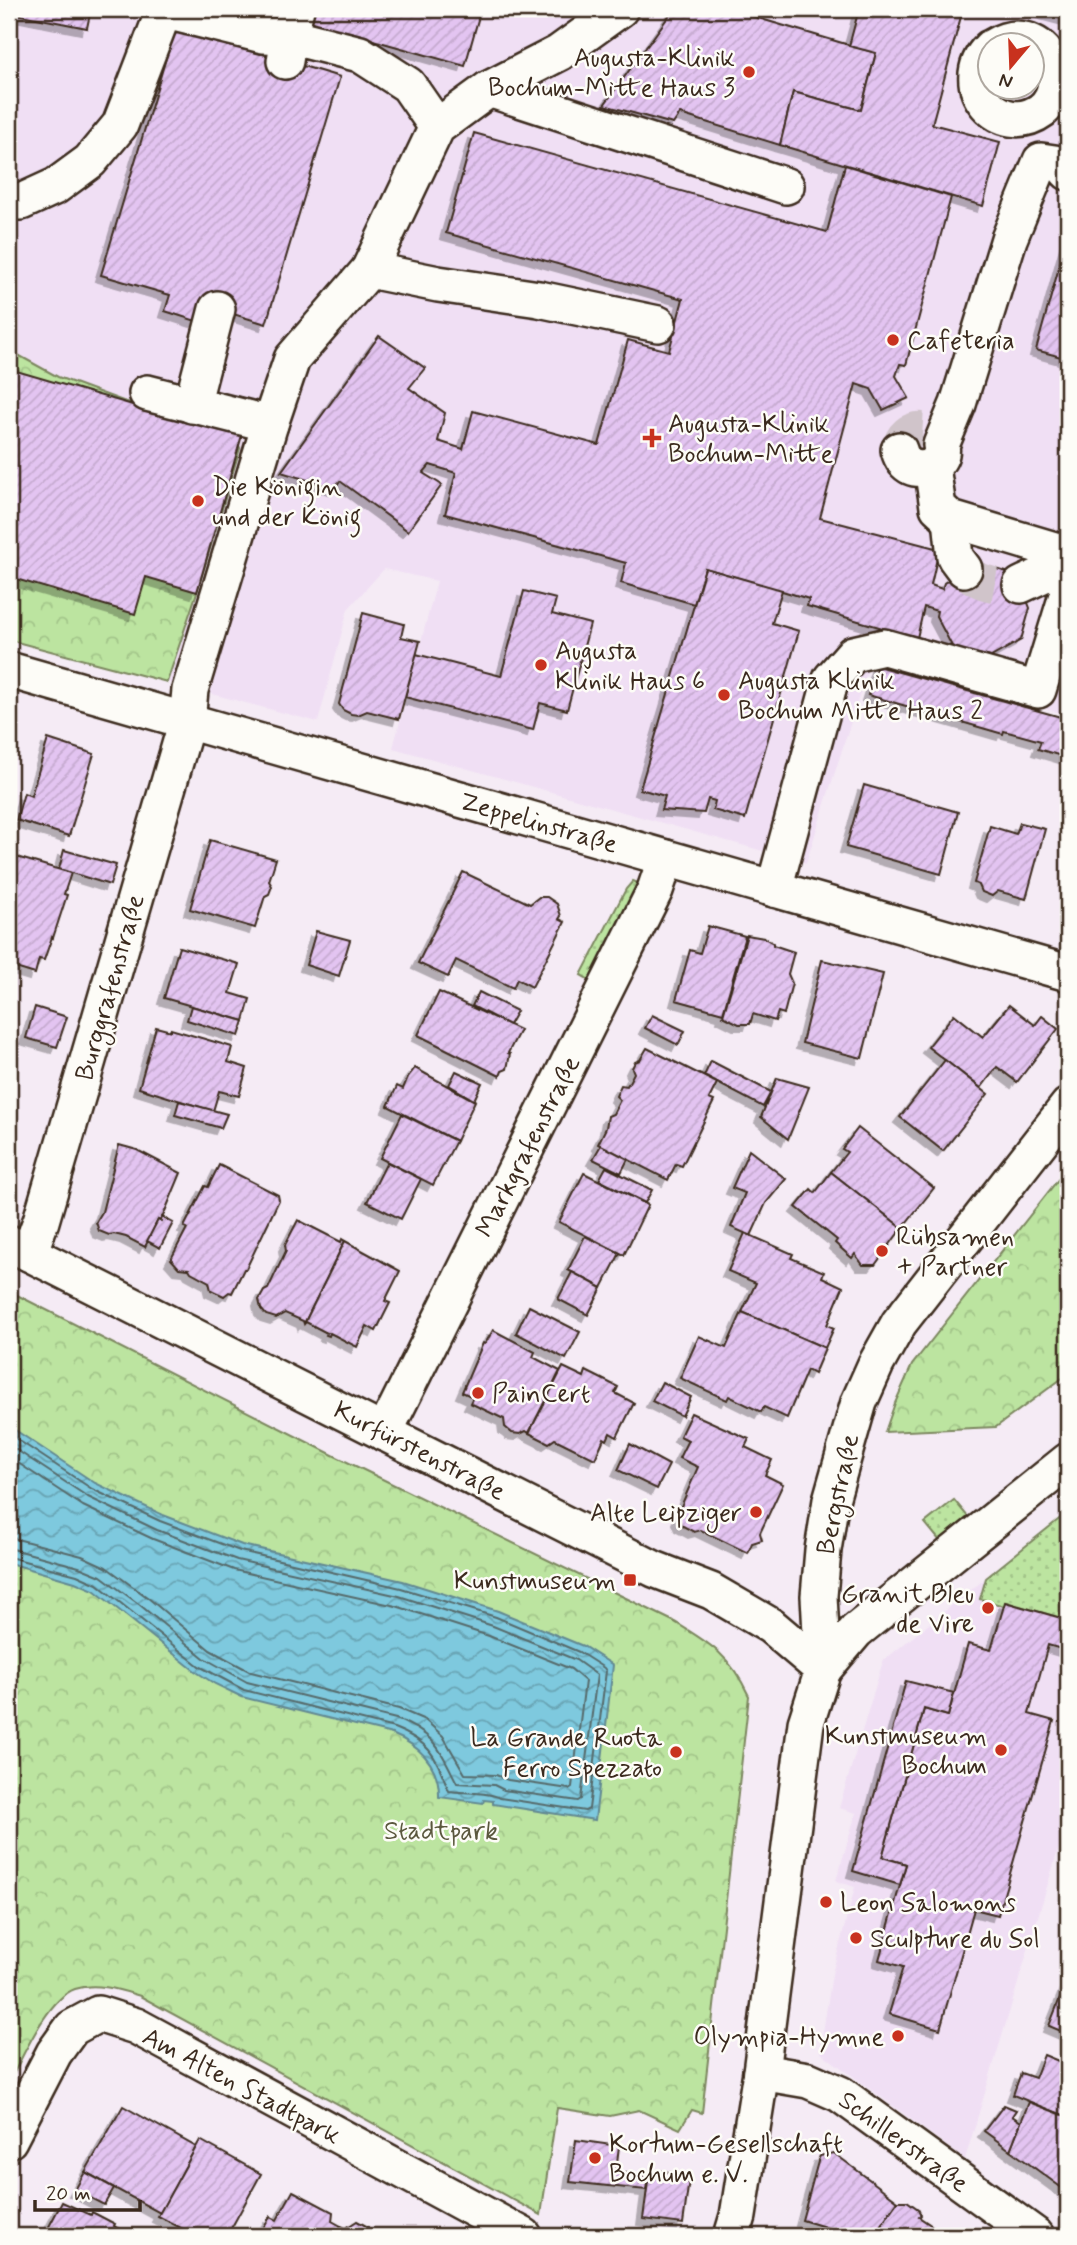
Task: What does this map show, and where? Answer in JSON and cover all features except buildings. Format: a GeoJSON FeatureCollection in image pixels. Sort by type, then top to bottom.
{"type":"FeatureCollection","features":[{"type":"Feature","properties":{"kind":"street"},"geometry":{"type":"LineString","coordinates":[[9,202],[21,202],[55,186],[90,161],[120,125],[166,11],[263,35],[290,35],[360,54],[408,85],[437,127],[489,89],[559,53],[620,9]]}},
{"type":"Feature","properties":{"kind":"street"},"geometry":{"type":"LineString","coordinates":[[1009,239],[1021,135],[1051,104],[1058,78],[1053,60],[1046,50]]}},
{"type":"Feature","properties":{"kind":"street"},"geometry":{"type":"LineString","coordinates":[[489,89],[786,186]]}},
{"type":"Feature","properties":{"kind":"street"},"geometry":{"type":"LineString","coordinates":[[985,102],[1000,116],[1015,119],[1051,104]]}},
{"type":"Feature","properties":{"kind":"street","name":"Burggrafenstraße"},"geometry":{"type":"LineString","coordinates":[[19,1248],[45,1208],[187,721],[191,690],[292,359],[369,270],[437,127]]}},
{"type":"Feature","properties":{"kind":"street"},"geometry":{"type":"LineString","coordinates":[[899,450],[902,460],[908,466],[920,470],[935,448],[958,404],[1009,239],[1041,161],[1061,164],[1068,172]]}},
{"type":"Feature","properties":{"kind":"street"},"geometry":{"type":"LineString","coordinates":[[369,270],[438,284],[539,299],[658,324]]}},
{"type":"Feature","properties":{"kind":"street"},"geometry":{"type":"LineString","coordinates":[[201,407],[227,312]]}},
{"type":"Feature","properties":{"kind":"street"},"geometry":{"type":"LineString","coordinates":[[147,393],[270,424]]}},
{"type":"Feature","properties":{"kind":"street"},"geometry":{"type":"LineString","coordinates":[[935,448],[944,513],[955,557],[964,569]]}},
{"type":"Feature","properties":{"kind":"street"},"geometry":{"type":"LineString","coordinates":[[944,513],[1068,554]]}},
{"type":"Feature","properties":{"kind":"street"},"geometry":{"type":"LineString","coordinates":[[1021,585],[1068,563]]}},
{"type":"Feature","properties":{"kind":"street"},"geometry":{"type":"LineString","coordinates":[[774,889],[831,678],[853,654],[884,647],[1038,690],[1068,592]]}},
{"type":"Feature","properties":{"kind":"street","name":"Zeppelinstraße"},"geometry":{"type":"LineString","coordinates":[[9,670],[1068,973]]}},
{"type":"Feature","properties":{"kind":"street","name":"Markgrafenstraße"},"geometry":{"type":"LineString","coordinates":[[384,1433],[655,890],[666,858]]}},
{"type":"Feature","properties":{"kind":"street","name":"Bergstraße"},"geometry":{"type":"LineString","coordinates":[[732,2236],[738,2216],[761,2072],[806,1723],[823,1670],[819,1596],[823,1550],[834,1487],[859,1402],[876,1364],[900,1323],[1068,1106]]}},
{"type":"Feature","properties":{"kind":"street","name":"Kurfürstenstraße"},"geometry":{"type":"LineString","coordinates":[[19,1248],[654,1569],[711,1591],[771,1626],[823,1670]]}},
{"type":"Feature","properties":{"kind":"street"},"geometry":{"type":"LineString","coordinates":[[823,1670],[856,1631],[1068,1461]]}},
{"type":"Feature","properties":{"kind":"street","name":"Am Alten Stadtpark"},"geometry":{"type":"LineString","coordinates":[[9,2140],[54,2053],[72,2028],[98,2014],[136,2026],[524,2236]]}},
{"type":"Feature","properties":{"kind":"street","name":"Schillerstraße"},"geometry":{"type":"LineString","coordinates":[[761,2072],[808,2080],[840,2094],[1036,2236]]}},
{"type":"Feature","properties":{"kind":"shaded area","name":"Augusta-Klinik Bochum-Mitte"},"geometry":{"type":"Polygon","coordinates":[[[9,9],[1068,9],[1068,715],[870,662],[806,863],[393,748],[437,581],[384,569],[348,609],[318,722],[167,682],[197,592],[171,414],[123,401],[58,377],[9,350],[9,9]]]}},
{"type":"Feature","properties":{"kind":"shaded area"},"geometry":{"type":"Polygon","coordinates":[[[1068,1512],[1068,1817],[965,2159],[820,2052],[832,1974],[855,1887],[836,1881],[856,1813],[839,1808],[883,1661],[1068,1512]]]}},
{"type":"Feature","properties":{"kind":"green space"},"geometry":{"type":"Polygon","coordinates":[[[9,350],[58,377],[123,401],[232,428],[240,448],[167,682],[9,640],[9,350]]]}},
{"type":"Feature","properties":{"kind":"green space"},"geometry":{"type":"Polygon","coordinates":[[[633,881],[641,884],[593,982],[581,975],[626,889],[633,881]]]}},
{"type":"Feature","properties":{"kind":"green space"},"geometry":{"type":"Polygon","coordinates":[[[1068,1167],[1068,1374],[996,1427],[885,1432],[912,1365],[1068,1167]]]}},
{"type":"Feature","properties":{"kind":"green space","name":"Stadtpark"},"geometry":{"type":"Polygon","coordinates":[[[9,1291],[333,1455],[673,1621],[709,1644],[727,1660],[749,1696],[702,2113],[692,2110],[680,2129],[639,2110],[610,2116],[557,2108],[541,2215],[140,1996],[116,1989],[83,1987],[65,1995],[46,2016],[9,2082],[9,1291]]]}},
{"type":"Feature","properties":{"kind":"green space"},"geometry":{"type":"Polygon","coordinates":[[[954,1500],[969,1518],[940,1541],[925,1523],[954,1500]]]}},
{"type":"Feature","properties":{"kind":"green space"},"geometry":{"type":"Polygon","coordinates":[[[1068,1512],[1068,1620],[1006,1602],[1004,1606],[980,1599],[986,1578],[1068,1512]]]}},
{"type":"Feature","properties":{"kind":"water"},"geometry":{"type":"Polygon","coordinates":[[[9,1426],[95,1483],[163,1515],[242,1545],[403,1581],[498,1611],[583,1646],[613,1665],[595,1820],[493,1804],[493,1801],[484,1800],[483,1803],[439,1797],[432,1766],[419,1751],[402,1739],[392,1734],[242,1697],[195,1671],[94,1590],[9,1563],[9,1426]]]}},
{"type":"Feature","properties":{"kind":"tunnel"},"geometry":{"type":"LineString","coordinates":[[899,450],[903,439],[910,432],[919,429],[931,431]]}},
{"type":"Feature","properties":{"kind":"tunnel"},"geometry":{"type":"LineString","coordinates":[[964,569],[975,578],[990,584],[1021,585]]}},
{"type":"Feature","properties":{"kind":"place","name":"Augusta-Klinik Bochum-Mitte Haus 3"},"geometry":{"type":"Point","coordinates":[749,72]}},
{"type":"Feature","properties":{"kind":"place","name":"Cafeteria"},"geometry":{"type":"Point","coordinates":[893,340]}},
{"type":"Feature","properties":{"kind":"place","name":"Augusta-Klinik Bochum-Mitte"},"geometry":{"type":"Point","coordinates":[652,438]}},
{"type":"Feature","properties":{"kind":"place","name":"Die Königin und der König"},"geometry":{"type":"Point","coordinates":[198,501]}},
{"type":"Feature","properties":{"kind":"place","name":"Augusta Klinik Haus 6"},"geometry":{"type":"Point","coordinates":[541,665]}},
{"type":"Feature","properties":{"kind":"place","name":"Augusta Klinik Bochum Mitte Haus 2"},"geometry":{"type":"Point","coordinates":[724,695]}},
{"type":"Feature","properties":{"kind":"place","name":"Rübsamen + Partner"},"geometry":{"type":"Point","coordinates":[882,1251]}},
{"type":"Feature","properties":{"kind":"place","name":"PainCert"},"geometry":{"type":"Point","coordinates":[478,1393]}},
{"type":"Feature","properties":{"kind":"place","name":"Alte Leipziger"},"geometry":{"type":"Point","coordinates":[756,1512]}},
{"type":"Feature","properties":{"kind":"place","name":"Kunstmuseum"},"geometry":{"type":"Point","coordinates":[630,1580]}},
{"type":"Feature","properties":{"kind":"place","name":"Granit Bleu de Vire"},"geometry":{"type":"Point","coordinates":[988,1608]}},
{"type":"Feature","properties":{"kind":"place","name":"Kunstmuseum Bochum"},"geometry":{"type":"Point","coordinates":[1001,1750]}},
{"type":"Feature","properties":{"kind":"place","name":"La Grande Ruota Ferro Spezzato"},"geometry":{"type":"Point","coordinates":[676,1752]}},
{"type":"Feature","properties":{"kind":"place","name":"Leon Salomons"},"geometry":{"type":"Point","coordinates":[826,1902]}},
{"type":"Feature","properties":{"kind":"place","name":"Sculpture du Sol"},"geometry":{"type":"Point","coordinates":[856,1938]}},
{"type":"Feature","properties":{"kind":"place","name":"Olympia-Hymne"},"geometry":{"type":"Point","coordinates":[898,2036]}},
{"type":"Feature","properties":{"kind":"place","name":"Kortum-Gesellschaft Bochum e. V."},"geometry":{"type":"Point","coordinates":[595,2158]}}]}
